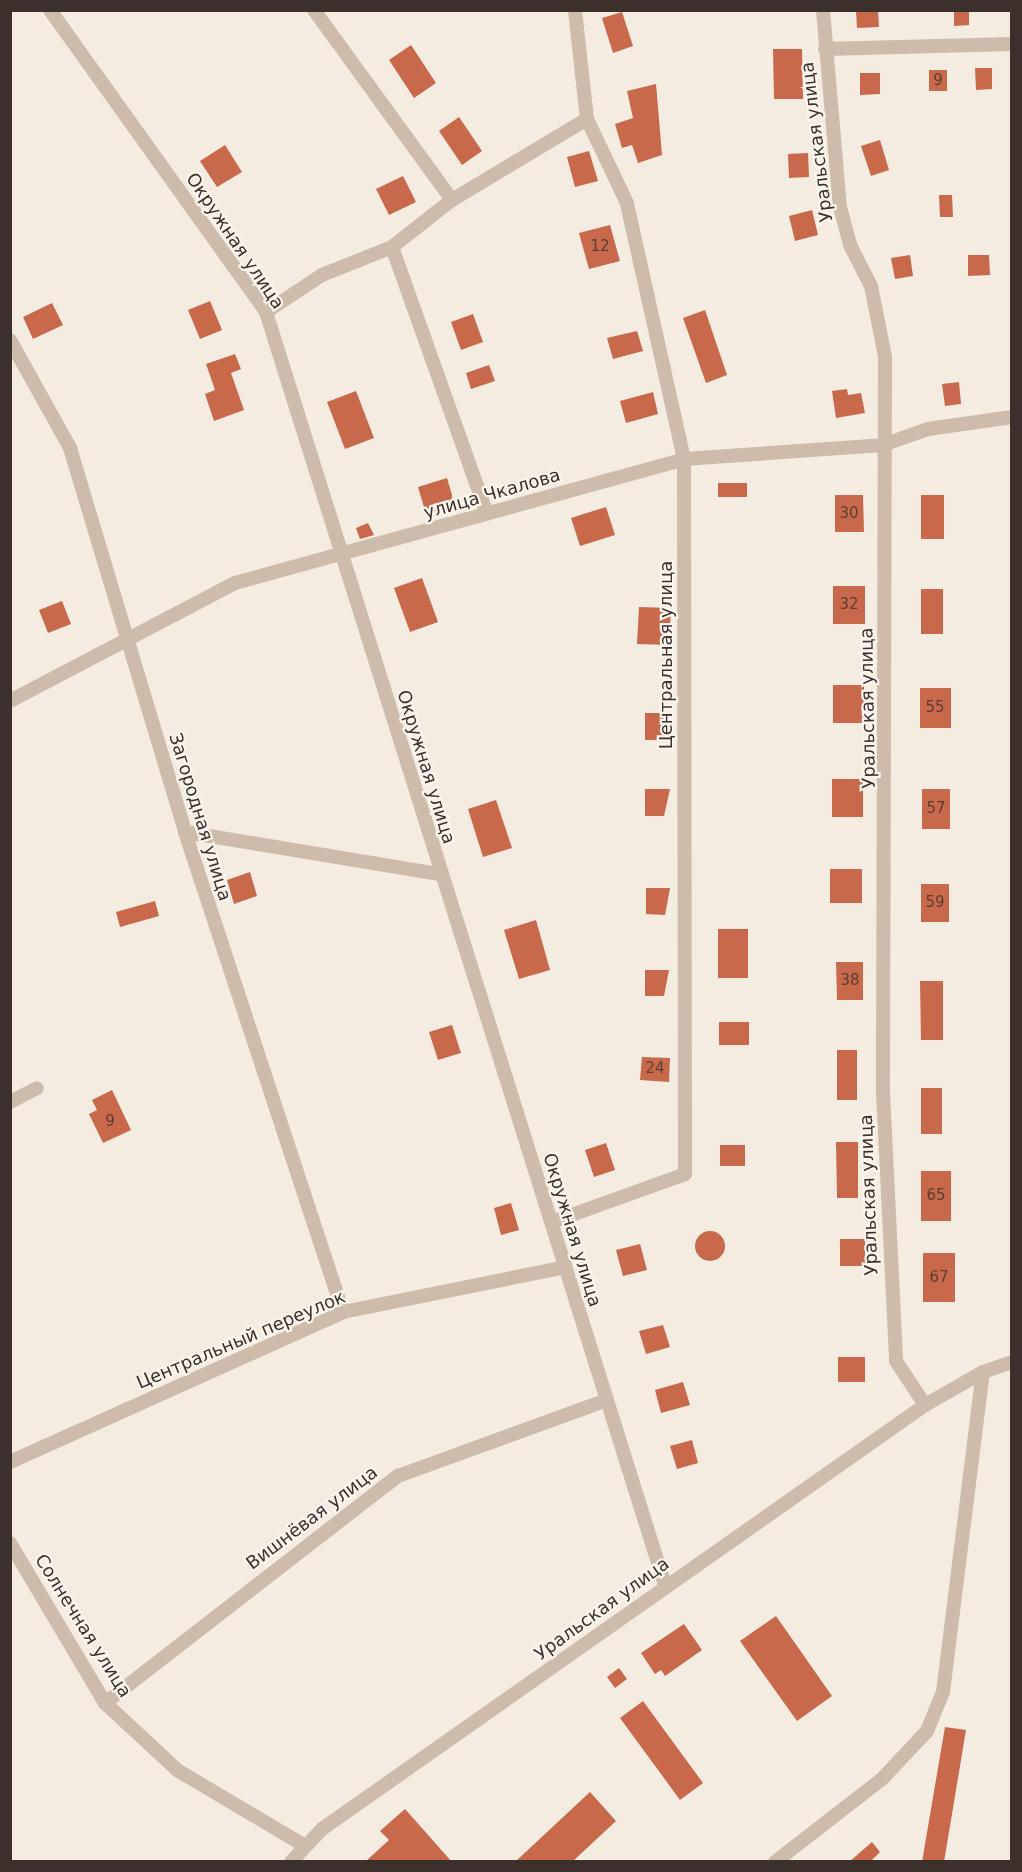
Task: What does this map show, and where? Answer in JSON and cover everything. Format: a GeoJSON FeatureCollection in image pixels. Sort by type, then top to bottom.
{"type":"FeatureCollection","features":[{"type":"Feature","properties":{"kind":"street"},"geometry":{"type":"LineString","coordinates":[[314,10],[452,200]]}},
{"type":"Feature","properties":{"kind":"street","name":"Центральная улица"},"geometry":{"type":"LineString","coordinates":[[552,1222],[685,1174],[684,459],[627,203],[586,119],[575,10]]}},
{"type":"Feature","properties":{"kind":"street","name":"Уральская улица"},"geometry":{"type":"LineString","coordinates":[[823,10],[840,207],[850,245],[870,286],[885,357],[884,1092],[891,1291],[896,1361],[925,1405]]}},
{"type":"Feature","properties":{"kind":"street","name":"Окружная улица"},"geometry":{"type":"LineString","coordinates":[[56,12],[266,312],[440,874],[566,1267],[603,1401],[665,1586]]}},
{"type":"Feature","properties":{"kind":"street"},"geometry":{"type":"LineString","coordinates":[[825,49],[1011,44]]}},
{"type":"Feature","properties":{"kind":"street"},"geometry":{"type":"LineString","coordinates":[[266,312],[322,275],[392,247],[452,200],[586,119]]}},
{"type":"Feature","properties":{"kind":"street"},"geometry":{"type":"LineString","coordinates":[[392,247],[487,514]]}},
{"type":"Feature","properties":{"kind":"street","name":"Загородная улица"},"geometry":{"type":"LineString","coordinates":[[10,340],[70,448],[185,832],[343,1312]]}},
{"type":"Feature","properties":{"kind":"street","name":"улица Чкалова"},"geometry":{"type":"LineString","coordinates":[[10,701],[125,637],[235,583],[342,556],[684,459],[884,445],[928,429],[1011,417]]}},
{"type":"Feature","properties":{"kind":"street"},"geometry":{"type":"LineString","coordinates":[[185,832],[440,874]]}},
{"type":"Feature","properties":{"kind":"street"},"geometry":{"type":"LineString","coordinates":[[10,1101],[37,1088]]}},
{"type":"Feature","properties":{"kind":"street","name":"Центральный переулок"},"geometry":{"type":"LineString","coordinates":[[10,1462],[343,1312],[566,1267]]}},
{"type":"Feature","properties":{"kind":"street","name":"Уральская улица"},"geometry":{"type":"LineString","coordinates":[[291,1862],[305,1846],[665,1586],[925,1405],[982,1372],[1011,1362]]}},
{"type":"Feature","properties":{"kind":"street"},"geometry":{"type":"LineString","coordinates":[[775,1862],[882,1779],[927,1731],[943,1692],[982,1372]]}},
{"type":"Feature","properties":{"kind":"street","name":"Вишнёвая улица"},"geometry":{"type":"LineString","coordinates":[[105,1703],[398,1476],[603,1401]]}},
{"type":"Feature","properties":{"kind":"street","name":"Солнечная улица"},"geometry":{"type":"LineString","coordinates":[[10,1543],[105,1703],[177,1770],[305,1846]]}},
{"type":"Feature","properties":{"kind":"building"},"geometry":{"type":"Polygon","coordinates":[[[878,10],[879,27],[857,28],[856,11],[878,10]]]}},
{"type":"Feature","properties":{"kind":"building"},"geometry":{"type":"Polygon","coordinates":[[[954,10],[969,10],[969,25],[954,26],[954,10]]]}},
{"type":"Feature","properties":{"kind":"building"},"geometry":{"type":"Polygon","coordinates":[[[622,12],[633,46],[613,53],[602,18],[622,12]]]}},
{"type":"Feature","properties":{"kind":"building"},"geometry":{"type":"Polygon","coordinates":[[[411,45],[436,83],[414,98],[389,60],[411,45]]]}},
{"type":"Feature","properties":{"kind":"building"},"geometry":{"type":"Polygon","coordinates":[[[773,49],[802,49],[803,99],[774,99],[773,49]]]}},
{"type":"Feature","properties":{"kind":"building"},"geometry":{"type":"Polygon","coordinates":[[[975,68],[992,68],[992,89],[976,90],[975,68]]]}},
{"type":"Feature","properties":{"kind":"building"},"geometry":{"type":"Polygon","coordinates":[[[929,70],[947,70],[947,91],[929,91],[929,70]]]}},
{"type":"Feature","properties":{"kind":"building"},"geometry":{"type":"Polygon","coordinates":[[[860,73],[880,73],[880,94],[860,95],[860,73]]]}},
{"type":"Feature","properties":{"kind":"building"},"geometry":{"type":"Polygon","coordinates":[[[656,84],[662,155],[638,163],[632,145],[622,148],[615,124],[633,118],[627,91],[656,84]]]}},
{"type":"Feature","properties":{"kind":"building"},"geometry":{"type":"Polygon","coordinates":[[[459,117],[482,151],[462,165],[439,131],[459,117]]]}},
{"type":"Feature","properties":{"kind":"building"},"geometry":{"type":"Polygon","coordinates":[[[880,140],[889,170],[871,176],[861,146],[880,140]]]}},
{"type":"Feature","properties":{"kind":"building"},"geometry":{"type":"Polygon","coordinates":[[[225,145],[242,172],[217,187],[200,161],[225,145]]]}},
{"type":"Feature","properties":{"kind":"building"},"geometry":{"type":"Polygon","coordinates":[[[589,151],[598,181],[575,187],[567,157],[589,151]]]}},
{"type":"Feature","properties":{"kind":"building"},"geometry":{"type":"Polygon","coordinates":[[[808,153],[809,177],[789,178],[788,154],[808,153]]]}},
{"type":"Feature","properties":{"kind":"building"},"geometry":{"type":"Polygon","coordinates":[[[403,176],[416,202],[389,215],[376,189],[403,176]]]}},
{"type":"Feature","properties":{"kind":"building"},"geometry":{"type":"Polygon","coordinates":[[[939,195],[952,195],[953,217],[940,217],[939,195]]]}},
{"type":"Feature","properties":{"kind":"building"},"geometry":{"type":"Polygon","coordinates":[[[812,210],[818,235],[795,241],[789,216],[812,210]]]}},
{"type":"Feature","properties":{"kind":"building"},"geometry":{"type":"Polygon","coordinates":[[[610,225],[620,261],[589,269],[579,233],[610,225]]]}},
{"type":"Feature","properties":{"kind":"building"},"geometry":{"type":"Polygon","coordinates":[[[910,255],[913,276],[895,279],[891,258],[910,255]]]}},
{"type":"Feature","properties":{"kind":"building"},"geometry":{"type":"Polygon","coordinates":[[[968,255],[989,255],[990,275],[968,276],[968,255]]]}},
{"type":"Feature","properties":{"kind":"building"},"geometry":{"type":"Polygon","coordinates":[[[210,301],[222,330],[200,339],[188,310],[210,301]]]}},
{"type":"Feature","properties":{"kind":"building"},"geometry":{"type":"Polygon","coordinates":[[[52,303],[63,325],[33,339],[23,317],[52,303]]]}},
{"type":"Feature","properties":{"kind":"building"},"geometry":{"type":"Polygon","coordinates":[[[705,310],[727,375],[706,383],[683,318],[705,310]]]}},
{"type":"Feature","properties":{"kind":"building"},"geometry":{"type":"Polygon","coordinates":[[[473,314],[483,342],[461,350],[451,322],[473,314]]]}},
{"type":"Feature","properties":{"kind":"building"},"geometry":{"type":"Polygon","coordinates":[[[637,331],[643,351],[613,359],[607,338],[637,331]]]}},
{"type":"Feature","properties":{"kind":"building"},"geometry":{"type":"Polygon","coordinates":[[[235,354],[241,369],[231,373],[244,410],[214,421],[205,394],[215,390],[206,364],[235,354]]]}},
{"type":"Feature","properties":{"kind":"building"},"geometry":{"type":"Polygon","coordinates":[[[489,365],[495,381],[471,389],[466,373],[489,365]]]}},
{"type":"Feature","properties":{"kind":"building"},"geometry":{"type":"Polygon","coordinates":[[[959,382],[961,404],[945,406],[942,384],[959,382]]]}},
{"type":"Feature","properties":{"kind":"building"},"geometry":{"type":"Polygon","coordinates":[[[847,389],[848,395],[861,393],[865,413],[836,418],[832,391],[847,389]]]}},
{"type":"Feature","properties":{"kind":"building"},"geometry":{"type":"Polygon","coordinates":[[[356,391],[374,438],[345,449],[327,402],[356,391]]]}},
{"type":"Feature","properties":{"kind":"building"},"geometry":{"type":"Polygon","coordinates":[[[653,392],[658,414],[626,423],[620,401],[653,392]]]}},
{"type":"Feature","properties":{"kind":"building"},"geometry":{"type":"Polygon","coordinates":[[[447,478],[455,505],[426,514],[418,487],[447,478]]]}},
{"type":"Feature","properties":{"kind":"building"},"geometry":{"type":"Polygon","coordinates":[[[718,483],[747,483],[747,497],[718,497],[718,483]]]}},
{"type":"Feature","properties":{"kind":"building"},"geometry":{"type":"Polygon","coordinates":[[[835,495],[863,495],[864,532],[835,532],[835,495]]]}},
{"type":"Feature","properties":{"kind":"building"},"geometry":{"type":"Polygon","coordinates":[[[921,495],[944,495],[944,539],[921,539],[921,495]]]}},
{"type":"Feature","properties":{"kind":"building"},"geometry":{"type":"Polygon","coordinates":[[[606,507],[615,535],[580,546],[571,518],[606,507]]]}},
{"type":"Feature","properties":{"kind":"building"},"geometry":{"type":"Polygon","coordinates":[[[368,523],[374,535],[360,539],[356,528],[368,523]]]}},
{"type":"Feature","properties":{"kind":"building"},"geometry":{"type":"Polygon","coordinates":[[[422,578],[438,622],[410,632],[394,588],[422,578]]]}},
{"type":"Feature","properties":{"kind":"building"},"geometry":{"type":"Polygon","coordinates":[[[833,586],[865,586],[865,624],[833,624],[833,586]]]}},
{"type":"Feature","properties":{"kind":"building"},"geometry":{"type":"Polygon","coordinates":[[[921,589],[943,589],[943,634],[921,634],[921,589]]]}},
{"type":"Feature","properties":{"kind":"building"},"geometry":{"type":"Polygon","coordinates":[[[62,601],[71,624],[48,633],[39,610],[62,601]]]}},
{"type":"Feature","properties":{"kind":"building"},"geometry":{"type":"Polygon","coordinates":[[[639,607],[671,608],[669,645],[637,644],[639,607]]]}},
{"type":"Feature","properties":{"kind":"building"},"geometry":{"type":"Polygon","coordinates":[[[833,685],[864,685],[864,723],[833,723],[833,685]]]}},
{"type":"Feature","properties":{"kind":"building"},"geometry":{"type":"Polygon","coordinates":[[[920,688],[951,688],[951,728],[920,728],[920,688]]]}},
{"type":"Feature","properties":{"kind":"building"},"geometry":{"type":"Polygon","coordinates":[[[645,713],[670,713],[664,740],[645,740],[645,713]]]}},
{"type":"Feature","properties":{"kind":"building"},"geometry":{"type":"Polygon","coordinates":[[[832,779],[863,779],[863,817],[832,817],[832,779]]]}},
{"type":"Feature","properties":{"kind":"building"},"geometry":{"type":"Polygon","coordinates":[[[645,789],[670,789],[664,816],[645,816],[645,789]]]}},
{"type":"Feature","properties":{"kind":"building"},"geometry":{"type":"Polygon","coordinates":[[[922,789],[950,789],[950,829],[922,829],[922,789]]]}},
{"type":"Feature","properties":{"kind":"building"},"geometry":{"type":"Polygon","coordinates":[[[496,800],[512,848],[483,857],[468,809],[496,800]]]}},
{"type":"Feature","properties":{"kind":"building"},"geometry":{"type":"Polygon","coordinates":[[[830,869],[862,869],[862,903],[830,903],[830,869]]]}},
{"type":"Feature","properties":{"kind":"building"},"geometry":{"type":"Polygon","coordinates":[[[250,872],[257,896],[234,904],[227,880],[250,872]]]}},
{"type":"Feature","properties":{"kind":"building"},"geometry":{"type":"Polygon","coordinates":[[[921,884],[949,884],[949,922],[921,922],[921,884]]]}},
{"type":"Feature","properties":{"kind":"building"},"geometry":{"type":"Polygon","coordinates":[[[646,888],[670,888],[665,915],[646,914],[646,888]]]}},
{"type":"Feature","properties":{"kind":"building"},"geometry":{"type":"Polygon","coordinates":[[[155,901],[159,916],[120,927],[116,912],[155,901]]]}},
{"type":"Feature","properties":{"kind":"building"},"geometry":{"type":"Polygon","coordinates":[[[536,920],[550,970],[519,979],[504,930],[536,920]]]}},
{"type":"Feature","properties":{"kind":"building"},"geometry":{"type":"Polygon","coordinates":[[[718,929],[748,929],[748,978],[718,978],[718,929]]]}},
{"type":"Feature","properties":{"kind":"building"},"geometry":{"type":"Polygon","coordinates":[[[836,962],[863,962],[863,1000],[837,1000],[836,962]]]}},
{"type":"Feature","properties":{"kind":"building"},"geometry":{"type":"Polygon","coordinates":[[[645,970],[669,970],[664,996],[645,996],[645,970]]]}},
{"type":"Feature","properties":{"kind":"building"},"geometry":{"type":"Polygon","coordinates":[[[920,981],[943,981],[943,1040],[921,1040],[920,981]]]}},
{"type":"Feature","properties":{"kind":"building"},"geometry":{"type":"Polygon","coordinates":[[[719,1022],[749,1022],[749,1045],[719,1045],[719,1022]]]}},
{"type":"Feature","properties":{"kind":"building"},"geometry":{"type":"Polygon","coordinates":[[[452,1025],[461,1053],[438,1060],[429,1032],[452,1025]]]}},
{"type":"Feature","properties":{"kind":"building"},"geometry":{"type":"Polygon","coordinates":[[[837,1050],[857,1050],[857,1100],[837,1100],[837,1050]]]}},
{"type":"Feature","properties":{"kind":"building"},"geometry":{"type":"Polygon","coordinates":[[[642,1057],[670,1058],[669,1082],[640,1080],[642,1057]]]}},
{"type":"Feature","properties":{"kind":"building"},"geometry":{"type":"Polygon","coordinates":[[[921,1088],[942,1088],[942,1134],[921,1134],[921,1088]]]}},
{"type":"Feature","properties":{"kind":"building"},"geometry":{"type":"Polygon","coordinates":[[[112,1090],[131,1130],[103,1143],[89,1114],[97,1110],[92,1100],[112,1090]]]}},
{"type":"Feature","properties":{"kind":"building"},"geometry":{"type":"Polygon","coordinates":[[[836,1142],[858,1142],[858,1198],[837,1198],[836,1142]]]}},
{"type":"Feature","properties":{"kind":"building"},"geometry":{"type":"Polygon","coordinates":[[[606,1143],[615,1170],[594,1177],[585,1150],[606,1143]]]}},
{"type":"Feature","properties":{"kind":"building"},"geometry":{"type":"Polygon","coordinates":[[[720,1145],[745,1145],[745,1166],[720,1166],[720,1145]]]}},
{"type":"Feature","properties":{"kind":"building"},"geometry":{"type":"Polygon","coordinates":[[[921,1171],[951,1171],[951,1221],[921,1221],[921,1171]]]}},
{"type":"Feature","properties":{"kind":"building"},"geometry":{"type":"Polygon","coordinates":[[[511,1203],[519,1230],[501,1235],[494,1208],[511,1203]]]}},
{"type":"Feature","properties":{"kind":"building"},"geometry":{"type":"Polygon","coordinates":[[[710,1231],[721,1235],[725,1246],[721,1257],[710,1261],[699,1257],[695,1246],[699,1235],[710,1231]]]}},
{"type":"Feature","properties":{"kind":"building"},"geometry":{"type":"Polygon","coordinates":[[[840,1239],[865,1239],[865,1266],[840,1266],[840,1239]]]}},
{"type":"Feature","properties":{"kind":"building"},"geometry":{"type":"Polygon","coordinates":[[[640,1244],[647,1270],[623,1276],[616,1250],[640,1244]]]}},
{"type":"Feature","properties":{"kind":"building"},"geometry":{"type":"Polygon","coordinates":[[[923,1253],[955,1253],[955,1302],[923,1302],[923,1253]]]}},
{"type":"Feature","properties":{"kind":"building"},"geometry":{"type":"Polygon","coordinates":[[[663,1325],[670,1347],[646,1354],[639,1331],[663,1325]]]}},
{"type":"Feature","properties":{"kind":"building"},"geometry":{"type":"Polygon","coordinates":[[[838,1357],[865,1357],[865,1382],[838,1382],[838,1357]]]}},
{"type":"Feature","properties":{"kind":"building"},"geometry":{"type":"Polygon","coordinates":[[[683,1382],[690,1405],[661,1413],[655,1390],[683,1382]]]}},
{"type":"Feature","properties":{"kind":"building"},"geometry":{"type":"Polygon","coordinates":[[[692,1440],[698,1463],[677,1469],[670,1446],[692,1440]]]}},
{"type":"Feature","properties":{"kind":"building"},"geometry":{"type":"Polygon","coordinates":[[[776,1616],[832,1696],[797,1721],[740,1641],[776,1616]]]}},
{"type":"Feature","properties":{"kind":"building"},"geometry":{"type":"Polygon","coordinates":[[[684,1624],[702,1650],[665,1676],[661,1670],[655,1674],[641,1653],[684,1624]]]}},
{"type":"Feature","properties":{"kind":"building"},"geometry":{"type":"Polygon","coordinates":[[[619,1668],[627,1679],[615,1688],[607,1677],[619,1668]]]}},
{"type":"Feature","properties":{"kind":"building"},"geometry":{"type":"Polygon","coordinates":[[[643,1701],[703,1783],[680,1800],[620,1718],[643,1701]]]}},
{"type":"Feature","properties":{"kind":"building"},"geometry":{"type":"Polygon","coordinates":[[[945,1727],[966,1730],[944,1862],[922,1862],[945,1727]]]}},
{"type":"Feature","properties":{"kind":"building"},"geometry":{"type":"Polygon","coordinates":[[[590,1792],[616,1821],[572,1862],[515,1862],[590,1792]]]}},
{"type":"Feature","properties":{"kind":"building"},"geometry":{"type":"Polygon","coordinates":[[[405,1809],[452,1862],[365,1862],[389,1840],[380,1831],[405,1809]]]}},
{"type":"Feature","properties":{"kind":"building"},"geometry":{"type":"Polygon","coordinates":[[[872,1842],[880,1852],[870,1862],[849,1862],[872,1842]]]}}]}
